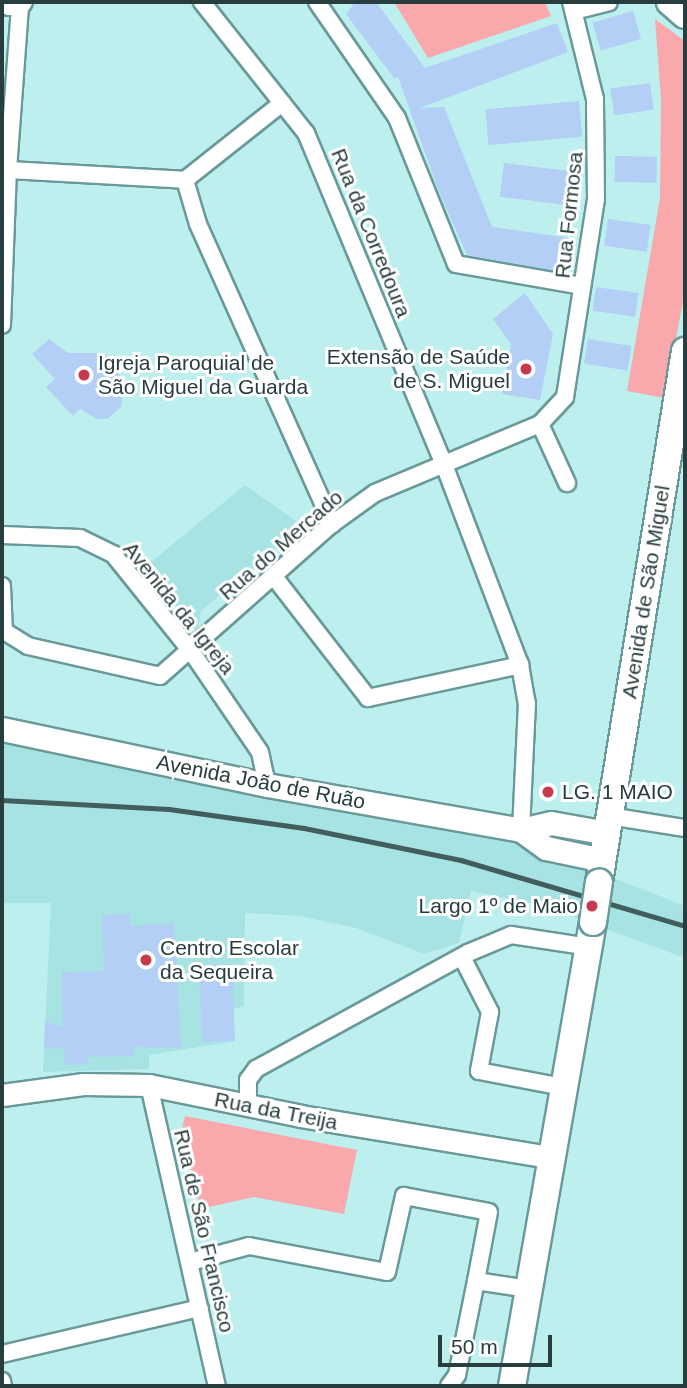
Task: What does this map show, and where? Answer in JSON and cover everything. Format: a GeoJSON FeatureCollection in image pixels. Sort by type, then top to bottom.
{"type":"FeatureCollection","features":[{"type":"Feature","properties":{"kind":"main road"},"geometry":{"type":"LineString","coordinates":[[670,2],[685,16]]}},
{"type":"Feature","properties":{"kind":"main road","name":"Avenida de São Miguel"},"geometry":{"type":"LineString","coordinates":[[512,1386],[549,1157],[677,456],[685,351]]}},
{"type":"Feature","properties":{"kind":"main road","name":"Avenida João de Ruão"},"geometry":{"type":"LineString","coordinates":[[2,729],[267,785],[521,830]]}},
{"type":"Feature","properties":{"kind":"main road"},"geometry":{"type":"LineString","coordinates":[[521,830],[551,823],[608,825]]}},
{"type":"Feature","properties":{"kind":"main road"},"geometry":{"type":"LineString","coordinates":[[521,830],[546,848],[601,871]]}},
{"type":"Feature","properties":{"kind":"street","name":"Rua da Corredoura"},"geometry":{"type":"LineString","coordinates":[[202,2],[282,103],[316,153],[443,462],[520,665],[527,703],[521,830]]}},
{"type":"Feature","properties":{"kind":"street"},"geometry":{"type":"LineString","coordinates":[[317,2],[397,118],[456,264],[582,286]]}},
{"type":"Feature","properties":{"kind":"street"},"geometry":{"type":"LineString","coordinates":[[573,6],[609,2]]}},
{"type":"Feature","properties":{"kind":"street"},"geometry":{"type":"LineString","coordinates":[[2,6],[22,5],[8,170],[2,325]]}},
{"type":"Feature","properties":{"kind":"street","name":"Rua Formosa"},"geometry":{"type":"LineString","coordinates":[[443,462],[540,424],[565,397],[582,286],[598,149],[595,99],[573,6]]}},
{"type":"Feature","properties":{"kind":"street"},"geometry":{"type":"LineString","coordinates":[[8,170],[185,180],[282,103]]}},
{"type":"Feature","properties":{"kind":"street"},"geometry":{"type":"LineString","coordinates":[[185,180],[198,224],[331,524]]}},
{"type":"Feature","properties":{"kind":"street"},"geometry":{"type":"LineString","coordinates":[[540,424],[566,483]]}},
{"type":"Feature","properties":{"kind":"street","name":"Rua do Mercado"},"geometry":{"type":"LineString","coordinates":[[2,586],[4,631],[28,646],[160,676],[275,578],[331,524],[375,493],[443,462]]}},
{"type":"Feature","properties":{"kind":"street","name":"Avenida da Igreja"},"geometry":{"type":"LineString","coordinates":[[2,536],[80,538],[113,554],[191,651],[260,752],[267,785]]}},
{"type":"Feature","properties":{"kind":"street"},"geometry":{"type":"LineString","coordinates":[[275,578],[368,698],[520,665]]}},
{"type":"Feature","properties":{"kind":"street"},"geometry":{"type":"LineString","coordinates":[[608,825],[685,828]]}},
{"type":"Feature","properties":{"kind":"street"},"geometry":{"type":"LineString","coordinates":[[248,1106],[248,1080],[256,1069],[462,957],[511,936],[591,934]]}},
{"type":"Feature","properties":{"kind":"street"},"geometry":{"type":"LineString","coordinates":[[462,957],[490,1012],[479,1072],[562,1087]]}},
{"type":"Feature","properties":{"kind":"street","name":"Rua da Treija"},"geometry":{"type":"LineString","coordinates":[[2,1095],[83,1084],[149,1085],[248,1106],[549,1157]]}},
{"type":"Feature","properties":{"kind":"street","name":"Rua de São Francisco"},"geometry":{"type":"LineString","coordinates":[[149,1085],[217,1386]]}},
{"type":"Feature","properties":{"kind":"street"},"geometry":{"type":"LineString","coordinates":[[190,1262],[249,1246],[387,1272],[404,1196],[489,1212],[457,1375],[449,1386]]}},
{"type":"Feature","properties":{"kind":"street"},"geometry":{"type":"LineString","coordinates":[[476,1281],[528,1289]]}},
{"type":"Feature","properties":{"kind":"street"},"geometry":{"type":"LineString","coordinates":[[2,1354],[200,1308]]}},
{"type":"Feature","properties":{"kind":"street"},"geometry":{"type":"LineString","coordinates":[[2,1381],[3,1386]]}},
{"type":"Feature","properties":{"kind":"shaded area"},"geometry":{"type":"Polygon","coordinates":[[[394,2],[545,2],[551,16],[428,58],[394,2]]]}},
{"type":"Feature","properties":{"kind":"shaded area"},"geometry":{"type":"Polygon","coordinates":[[[655,19],[685,41],[685,290],[665,398],[627,391],[660,198],[661,99],[655,19]]]}},
{"type":"Feature","properties":{"kind":"shaded area"},"geometry":{"type":"Polygon","coordinates":[[[245,485],[303,526],[201,611],[198,629],[193,633],[141,570],[245,485]]]}},
{"type":"Feature","properties":{"kind":"shaded area"},"geometry":{"type":"Polygon","coordinates":[[[2,740],[522,842],[685,906],[685,958],[541,905],[471,891],[459,943],[424,954],[356,928],[300,916],[245,913],[244,1007],[234,1008],[235,1041],[149,1055],[149,1069],[43,1072],[51,903],[2,903],[2,740]]]}},
{"type":"Feature","properties":{"kind":"shaded area"},"geometry":{"type":"Polygon","coordinates":[[[185,1116],[357,1150],[344,1214],[254,1197],[200,1209],[182,1129],[185,1116]]]}},
{"type":"Feature","properties":{"kind":"building"},"geometry":{"type":"Polygon","coordinates":[[[355,2],[376,2],[425,68],[557,23],[568,52],[420,108],[444,107],[492,227],[571,238],[566,273],[467,255],[439,192],[398,77],[394,78],[346,14],[355,2]]]}},
{"type":"Feature","properties":{"kind":"building"},"geometry":{"type":"Polygon","coordinates":[[[633,11],[641,39],[601,50],[593,23],[633,11]]]}},
{"type":"Feature","properties":{"kind":"building"},"geometry":{"type":"Polygon","coordinates":[[[650,83],[654,110],[614,115],[610,89],[650,83]]]}},
{"type":"Feature","properties":{"kind":"building"},"geometry":{"type":"Polygon","coordinates":[[[579,101],[582,137],[488,145],[485,109],[579,101]]]}},
{"type":"Feature","properties":{"kind":"building"},"geometry":{"type":"Polygon","coordinates":[[[615,156],[657,157],[657,183],[615,182],[615,156]]]}},
{"type":"Feature","properties":{"kind":"building"},"geometry":{"type":"Polygon","coordinates":[[[504,163],[580,172],[576,206],[500,197],[504,163]]]}},
{"type":"Feature","properties":{"kind":"building"},"geometry":{"type":"Polygon","coordinates":[[[608,219],[651,225],[647,252],[604,246],[608,219]]]}},
{"type":"Feature","properties":{"kind":"building"},"geometry":{"type":"Polygon","coordinates":[[[596,287],[639,293],[635,317],[593,311],[596,287]]]}},
{"type":"Feature","properties":{"kind":"building","name":"Extensão de Saúde de S. Miguel"},"geometry":{"type":"Polygon","coordinates":[[[525,293],[553,334],[540,400],[502,394],[511,344],[493,319],[525,293]]]}},
{"type":"Feature","properties":{"kind":"building","name":"Igreja Paroquial de São Miguel da Guarda"},"geometry":{"type":"Polygon","coordinates":[[[49,339],[68,353],[105,353],[124,382],[121,407],[107,419],[97,419],[80,409],[73,416],[46,387],[55,379],[32,354],[49,339]]]}},
{"type":"Feature","properties":{"kind":"building"},"geometry":{"type":"Polygon","coordinates":[[[588,339],[631,346],[628,371],[584,364],[588,339]]]}},
{"type":"Feature","properties":{"kind":"building"},"geometry":{"type":"Polygon","coordinates":[[[130,914],[130,926],[174,923],[181,1048],[134,1047],[134,1056],[88,1057],[88,1064],[64,1065],[64,1048],[44,1049],[45,1021],[63,1027],[62,972],[104,971],[102,915],[130,914]]]}},
{"type":"Feature","properties":{"kind":"building"},"geometry":{"type":"Polygon","coordinates":[[[232,964],[235,1041],[202,1042],[199,965],[232,964]]]}},
{"type":"Feature","properties":{"kind":"railway"},"geometry":{"type":"LineString","coordinates":[[2,800],[169,809],[304,828],[461,860],[685,926]]}},
{"type":"Feature","properties":{"kind":"place","name":"Extensão de Saúde de S. Miguel"},"geometry":{"type":"Point","coordinates":[526,369]}},
{"type":"Feature","properties":{"kind":"place","name":"Igreja Paroquial de São Miguel da Guarda"},"geometry":{"type":"Point","coordinates":[84,375]}},
{"type":"Feature","properties":{"kind":"place","name":"LG. 1 MAIO"},"geometry":{"type":"Point","coordinates":[548,792]}},
{"type":"Feature","properties":{"kind":"place","name":"Largo 1º de Maio"},"geometry":{"type":"Point","coordinates":[592,906]}},
{"type":"Feature","properties":{"kind":"place","name":"Centro Escolar da Sequeira"},"geometry":{"type":"Point","coordinates":[146,960]}}]}
